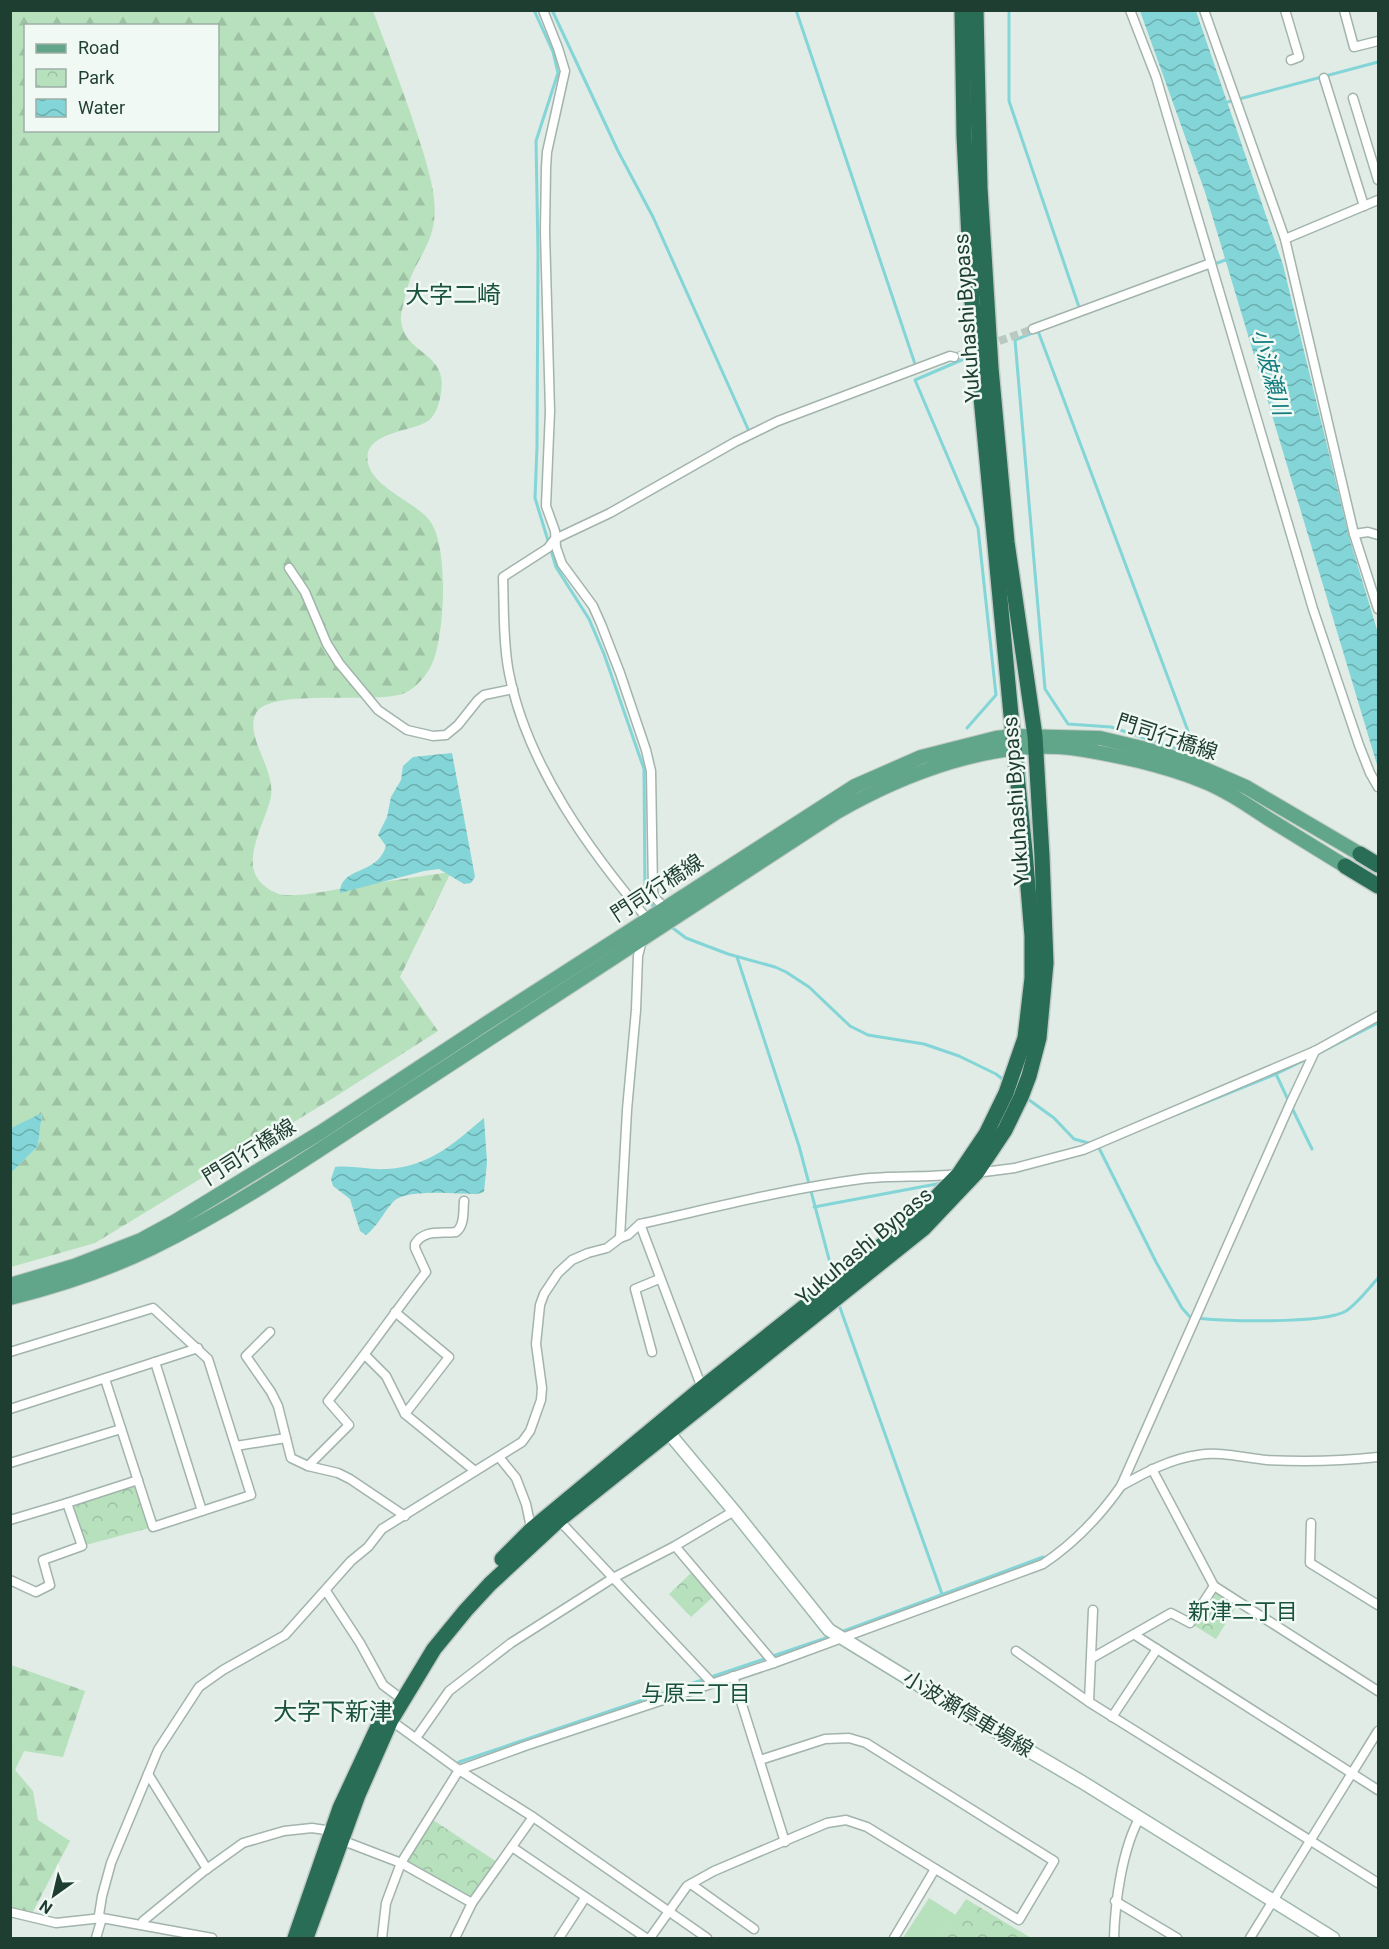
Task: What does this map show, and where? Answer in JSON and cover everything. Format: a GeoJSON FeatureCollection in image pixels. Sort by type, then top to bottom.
{"type":"FeatureCollection","features":[{"type":"Feature","properties":{"kind":"highway","name":"Yukuhashi Bypass"},"geometry":{"type":"LineString","coordinates":[[665,1428],[702,1388],[916,1218],[959,1174],[986,1134],[1006,1094],[1025,1038],[1032,978],[1032,936],[1026,851],[972,302],[964,136],[962,10]]}},
{"type":"Feature","properties":{"kind":"highway","name":"Yukuhashi Bypass"},"geometry":{"type":"LineString","coordinates":[[665,1428],[923,1229],[977,1173],[1005,1130],[1021,1097],[1032,1066],[1041,1019],[1046,963],[1042,856],[1035,742],[1007,542],[991,368],[980,188],[976,10]]}},
{"type":"Feature","properties":{"kind":"highway"},"geometry":{"type":"LineString","coordinates":[[1360,854],[1378,865]]}},
{"type":"Feature","properties":{"kind":"highway"},"geometry":{"type":"LineString","coordinates":[[1345,866],[1378,886]]}},
{"type":"Feature","properties":{"kind":"highway"},"geometry":{"type":"LineString","coordinates":[[295,1938],[337,1836],[358,1795],[395,1694],[409,1670],[469,1592],[555,1516],[665,1428]]}},
{"type":"Feature","properties":{"kind":"highway"},"geometry":{"type":"LineString","coordinates":[[387,1718],[434,1649],[531,1537]]}},
{"type":"Feature","properties":{"kind":"highway"},"geometry":{"type":"LineString","coordinates":[[306,1938],[337,1836]]}},
{"type":"Feature","properties":{"kind":"main road","name":"門司行橋線"},"geometry":{"type":"LineString","coordinates":[[10,1285],[74,1266],[141,1240],[174,1222],[651,924],[837,812],[875,790],[945,764],[1014,742],[1100,738],[1191,763],[1246,787],[1360,854]]}},
{"type":"Feature","properties":{"kind":"main road","name":"門司行橋線"},"geometry":{"type":"LineString","coordinates":[[1035,742],[1116,756],[1201,780],[1237,798],[1345,866]]}},
{"type":"Feature","properties":{"kind":"main road","name":"門司行橋線"},"geometry":{"type":"LineString","coordinates":[[10,1298],[84,1276],[123,1261],[226,1209],[642,939],[651,924]]}},
{"type":"Feature","properties":{"kind":"main road","name":"小波瀬停車場線"},"geometry":{"type":"LineString","coordinates":[[665,1428],[829,1630],[1333,1938]]}},
{"type":"Feature","properties":{"kind":"street"},"geometry":{"type":"LineString","coordinates":[[543,10],[565,71],[547,152],[546,168],[545,232],[550,411],[546,506],[555,531],[556,548],[562,564],[593,606],[602,624],[646,750],[651,771],[653,891],[655,898],[671,913]]}},
{"type":"Feature","properties":{"kind":"street"},"geometry":{"type":"LineString","coordinates":[[1130,10],[1156,77],[1313,609],[1359,745],[1378,788]]}},
{"type":"Feature","properties":{"kind":"street"},"geometry":{"type":"LineString","coordinates":[[1204,10],[1285,239],[1354,534],[1378,609]]}},
{"type":"Feature","properties":{"kind":"street"},"geometry":{"type":"LineString","coordinates":[[1285,10],[1300,58]]}},
{"type":"Feature","properties":{"kind":"street"},"geometry":{"type":"LineString","coordinates":[[1344,10],[1354,47],[1378,41]]}},
{"type":"Feature","properties":{"kind":"street"},"geometry":{"type":"LineString","coordinates":[[1324,78],[1364,206]]}},
{"type":"Feature","properties":{"kind":"street"},"geometry":{"type":"LineString","coordinates":[[1353,98],[1378,180]]}},
{"type":"Feature","properties":{"kind":"street"},"geometry":{"type":"LineString","coordinates":[[1285,239],[1378,200]]}},
{"type":"Feature","properties":{"kind":"street"},"geometry":{"type":"LineString","coordinates":[[1034,329],[1211,263]]}},
{"type":"Feature","properties":{"kind":"street"},"geometry":{"type":"LineString","coordinates":[[651,924],[617,885],[584,837],[555,790],[527,733],[509,673],[503,577],[548,548],[555,539],[610,513],[735,442],[778,421],[950,356],[954,357]]}},
{"type":"Feature","properties":{"kind":"street"},"geometry":{"type":"LineString","coordinates":[[1354,534],[1368,532],[1378,535]]}},
{"type":"Feature","properties":{"kind":"street"},"geometry":{"type":"LineString","coordinates":[[289,568],[305,592],[327,644],[339,663],[378,710],[407,730],[433,736],[446,735],[458,725],[484,695],[513,689]]}},
{"type":"Feature","properties":{"kind":"street"},"geometry":{"type":"LineString","coordinates":[[620,1238],[638,956],[642,939]]}},
{"type":"Feature","properties":{"kind":"street"},"geometry":{"type":"LineString","coordinates":[[96,1938],[102,1918],[99,1915],[102,1896],[111,1863],[158,1750],[199,1687],[223,1670],[285,1635],[351,1561],[368,1547],[382,1529],[522,1442],[530,1431],[541,1400],[542,1388],[536,1344],[540,1305],[544,1294],[558,1273],[572,1260],[607,1248],[628,1235],[640,1224],[817,1186],[881,1177],[919,1175],[937,1177],[1015,1168],[1083,1150],[1315,1052],[1378,1016]]}},
{"type":"Feature","properties":{"kind":"street"},"geometry":{"type":"LineString","coordinates":[[382,1938],[386,1903],[401,1863],[459,1770],[774,1663],[1043,1564],[1061,1552],[1109,1503],[1121,1486],[1315,1052]]}},
{"type":"Feature","properties":{"kind":"street"},"geometry":{"type":"LineString","coordinates":[[309,1466],[349,1425],[328,1401],[366,1355],[426,1272],[415,1248],[417,1240],[424,1235],[436,1232],[459,1230],[462,1226],[464,1201]]}},
{"type":"Feature","properties":{"kind":"street"},"geometry":{"type":"LineString","coordinates":[[640,1224],[702,1388]]}},
{"type":"Feature","properties":{"kind":"street"},"geometry":{"type":"LineString","coordinates":[[652,1352],[635,1289],[659,1279]]}},
{"type":"Feature","properties":{"kind":"street"},"geometry":{"type":"LineString","coordinates":[[10,1352],[153,1308],[208,1359],[251,1496],[153,1527],[105,1378]]}},
{"type":"Feature","properties":{"kind":"street"},"geometry":{"type":"LineString","coordinates":[[395,1312],[449,1357],[405,1414]]}},
{"type":"Feature","properties":{"kind":"street"},"geometry":{"type":"LineString","coordinates":[[270,1332],[246,1356],[278,1406],[291,1458],[350,1479],[405,1516]]}},
{"type":"Feature","properties":{"kind":"street"},"geometry":{"type":"LineString","coordinates":[[10,1409],[198,1348]]}},
{"type":"Feature","properties":{"kind":"street"},"geometry":{"type":"LineString","coordinates":[[366,1355],[386,1376],[405,1414],[475,1471]]}},
{"type":"Feature","properties":{"kind":"street"},"geometry":{"type":"LineString","coordinates":[[155,1362],[202,1511]]}},
{"type":"Feature","properties":{"kind":"street"},"geometry":{"type":"LineString","coordinates":[[10,1463],[122,1429]]}},
{"type":"Feature","properties":{"kind":"street"},"geometry":{"type":"LineString","coordinates":[[236,1446],[286,1438]]}},
{"type":"Feature","properties":{"kind":"street"},"geometry":{"type":"LineString","coordinates":[[1121,1486],[1168,1462],[1197,1455],[1217,1453],[1304,1462],[1378,1457]]}},
{"type":"Feature","properties":{"kind":"street"},"geometry":{"type":"LineString","coordinates":[[499,1457],[516,1478],[526,1504],[531,1537]]}},
{"type":"Feature","properties":{"kind":"street"},"geometry":{"type":"LineString","coordinates":[[1152,1469],[1214,1586],[1378,1691]]}},
{"type":"Feature","properties":{"kind":"street"},"geometry":{"type":"LineString","coordinates":[[10,1520],[138,1480]]}},
{"type":"Feature","properties":{"kind":"street"},"geometry":{"type":"LineString","coordinates":[[10,1580],[36,1592],[50,1585],[43,1560],[82,1546],[67,1503]]}},
{"type":"Feature","properties":{"kind":"street"},"geometry":{"type":"LineString","coordinates":[[416,1738],[448,1691],[511,1642],[613,1578],[675,1546],[734,1511]]}},
{"type":"Feature","properties":{"kind":"street"},"geometry":{"type":"LineString","coordinates":[[555,1516],[712,1683]]}},
{"type":"Feature","properties":{"kind":"street"},"geometry":{"type":"LineString","coordinates":[[1311,1523],[1310,1563],[1378,1605]]}},
{"type":"Feature","properties":{"kind":"street"},"geometry":{"type":"LineString","coordinates":[[675,1546],[774,1663]]}},
{"type":"Feature","properties":{"kind":"street"},"geometry":{"type":"LineString","coordinates":[[1092,1658],[1171,1613],[1190,1623],[1214,1586]]}},
{"type":"Feature","properties":{"kind":"street"},"geometry":{"type":"LineString","coordinates":[[326,1591],[360,1643],[383,1685],[395,1694]]}},
{"type":"Feature","properties":{"kind":"street"},"geometry":{"type":"LineString","coordinates":[[1089,1702],[1093,1610]]}},
{"type":"Feature","properties":{"kind":"street"},"geometry":{"type":"LineString","coordinates":[[1135,1635],[1378,1790]]}},
{"type":"Feature","properties":{"kind":"street"},"geometry":{"type":"LineString","coordinates":[[1112,1717],[1156,1649]]}},
{"type":"Feature","properties":{"kind":"street"},"geometry":{"type":"LineString","coordinates":[[1016,1651],[1112,1717],[1378,1883]]}},
{"type":"Feature","properties":{"kind":"street"},"geometry":{"type":"LineString","coordinates":[[734,1676],[785,1842]]}},
{"type":"Feature","properties":{"kind":"street"},"geometry":{"type":"LineString","coordinates":[[387,1718],[459,1770],[533,1817],[707,1938]]}},
{"type":"Feature","properties":{"kind":"street"},"geometry":{"type":"LineString","coordinates":[[1250,1938],[1378,1731]]}},
{"type":"Feature","properties":{"kind":"street"},"geometry":{"type":"LineString","coordinates":[[512,1847],[648,1938],[687,1886],[714,1871],[827,1823],[846,1820],[867,1827],[1019,1920],[1054,1861],[866,1743],[849,1738],[825,1738],[759,1760]]}},
{"type":"Feature","properties":{"kind":"street"},"geometry":{"type":"LineString","coordinates":[[148,1774],[207,1869]]}},
{"type":"Feature","properties":{"kind":"street"},"geometry":{"type":"LineString","coordinates":[[455,1938],[472,1903],[533,1817]]}},
{"type":"Feature","properties":{"kind":"street"},"geometry":{"type":"LineString","coordinates":[[1114,1938],[1116,1900],[1133,1830],[1140,1818]]}},
{"type":"Feature","properties":{"kind":"street"},"geometry":{"type":"LineString","coordinates":[[143,1925],[143,1921],[243,1843],[274,1834],[312,1828],[401,1863],[472,1903]]}},
{"type":"Feature","properties":{"kind":"street"},"geometry":{"type":"LineString","coordinates":[[894,1938],[934,1869]]}},
{"type":"Feature","properties":{"kind":"street"},"geometry":{"type":"LineString","coordinates":[[691,1884],[754,1929]]}},
{"type":"Feature","properties":{"kind":"street"},"geometry":{"type":"LineString","coordinates":[[559,1938],[585,1898]]}},
{"type":"Feature","properties":{"kind":"street"},"geometry":{"type":"LineString","coordinates":[[1116,1900],[1177,1938]]}},
{"type":"Feature","properties":{"kind":"street"},"geometry":{"type":"LineString","coordinates":[[10,1912],[56,1923],[102,1918],[212,1938]]}},
{"type":"Feature","properties":{"kind":"green space"},"geometry":{"type":"Polygon","coordinates":[[[11,11],[373,11],[400,83],[431,179],[435,204],[434,221],[426,246],[409,281],[401,321],[410,341],[438,369],[441,392],[435,412],[428,421],[380,439],[372,445],[368,453],[368,463],[378,480],[424,514],[436,533],[440,550],[443,591],[440,633],[430,668],[417,685],[405,693],[371,698],[302,698],[265,705],[256,713],[253,722],[254,732],[269,774],[271,796],[257,838],[253,860],[254,870],[260,882],[266,888],[282,895],[316,893],[451,872],[400,977],[438,1031],[330,1100],[95,1243],[11,1267],[11,1173],[38,1146],[42,1114],[11,1128],[11,11]]]}},
{"type":"Feature","properties":{"kind":"green space"},"geometry":{"type":"Polygon","coordinates":[[[138,1480],[153,1527],[82,1546],[67,1503],[138,1480]]]}},
{"type":"Feature","properties":{"kind":"green space"},"geometry":{"type":"Polygon","coordinates":[[[692,1572],[714,1596],[691,1617],[669,1594],[692,1572]]]}},
{"type":"Feature","properties":{"kind":"green space"},"geometry":{"type":"Polygon","coordinates":[[[1214,1586],[1239,1602],[1216,1639],[1190,1623],[1214,1586]]]}},
{"type":"Feature","properties":{"kind":"green space"},"geometry":{"type":"Polygon","coordinates":[[[11,1665],[85,1691],[63,1757],[24,1751],[15,1770],[33,1791],[38,1820],[70,1841],[30,1917],[11,1912],[11,1665]]]}},
{"type":"Feature","properties":{"kind":"green space"},"geometry":{"type":"Polygon","coordinates":[[[430,1818],[500,1864],[472,1903],[401,1863],[430,1818]]]}},
{"type":"Feature","properties":{"kind":"green space"},"geometry":{"type":"Polygon","coordinates":[[[929,1898],[956,1915],[940,1938],[903,1938],[929,1898]]]}},
{"type":"Feature","properties":{"kind":"green space"},"geometry":{"type":"Polygon","coordinates":[[[966,1899],[1031,1938],[940,1938],[966,1899]]]}},
{"type":"Feature","properties":{"kind":"water","name":"小波瀬川"},"geometry":{"type":"Polygon","coordinates":[[[1140,11],[1196,11],[1283,265],[1350,540],[1378,633],[1378,768],[1205,192],[1140,11]]]}},
{"type":"Feature","properties":{"kind":"water"},"geometry":{"type":"Polygon","coordinates":[[[452,753],[475,877],[471,883],[464,884],[439,869],[340,893],[346,878],[375,862],[386,846],[378,835],[387,817],[391,797],[401,780],[403,766],[413,757],[452,753]]]}},
{"type":"Feature","properties":{"kind":"water"},"geometry":{"type":"Polygon","coordinates":[[[42,1113],[38,1146],[11,1173],[11,1128],[42,1113]]]}},
{"type":"Feature","properties":{"kind":"water"},"geometry":{"type":"Polygon","coordinates":[[[484,1118],[487,1162],[484,1192],[477,1194],[420,1193],[399,1198],[393,1202],[366,1235],[360,1231],[350,1199],[333,1186],[331,1179],[335,1167],[386,1169],[415,1164],[440,1152],[484,1118]]]}},
{"type":"Feature","properties":{"kind":"waterway"},"geometry":{"type":"LineString","coordinates":[[534,10],[553,52],[558,73],[536,141],[538,252],[535,498],[556,567],[589,619],[604,654],[644,769],[645,896],[656,910]]}},
{"type":"Feature","properties":{"kind":"waterway"},"geometry":{"type":"LineString","coordinates":[[552,10],[618,151],[653,217],[748,429]]}},
{"type":"Feature","properties":{"kind":"waterway"},"geometry":{"type":"LineString","coordinates":[[796,10],[916,367]]}},
{"type":"Feature","properties":{"kind":"waterway"},"geometry":{"type":"LineString","coordinates":[[1009,10],[1009,101],[1080,310]]}},
{"type":"Feature","properties":{"kind":"waterway"},"geometry":{"type":"LineString","coordinates":[[1224,103],[1378,62]]}},
{"type":"Feature","properties":{"kind":"waterway"},"geometry":{"type":"LineString","coordinates":[[1212,265],[1228,259]]}},
{"type":"Feature","properties":{"kind":"waterway"},"geometry":{"type":"LineString","coordinates":[[1038,331],[1197,755]]}},
{"type":"Feature","properties":{"kind":"waterway"},"geometry":{"type":"LineString","coordinates":[[1035,332],[1015,340],[1045,689],[1068,724],[1111,727],[1209,759]]}},
{"type":"Feature","properties":{"kind":"waterway"},"geometry":{"type":"LineString","coordinates":[[964,359],[915,380],[978,528],[996,695],[967,728]]}},
{"type":"Feature","properties":{"kind":"waterway"},"geometry":{"type":"LineString","coordinates":[[670,926],[686,938],[786,972],[809,987],[850,1026],[868,1035],[924,1044],[959,1056],[996,1074],[1006,1082]]}},
{"type":"Feature","properties":{"kind":"waterway"},"geometry":{"type":"LineString","coordinates":[[737,957],[799,1146],[834,1278]]}},
{"type":"Feature","properties":{"kind":"waterway"},"geometry":{"type":"LineString","coordinates":[[1321,1052],[1378,1023]]}},
{"type":"Feature","properties":{"kind":"waterway"},"geometry":{"type":"LineString","coordinates":[[1276,1074],[1307,1059]]}},
{"type":"Feature","properties":{"kind":"waterway"},"geometry":{"type":"LineString","coordinates":[[1172,1116],[1276,1074],[1289,1102]]}},
{"type":"Feature","properties":{"kind":"waterway"},"geometry":{"type":"LineString","coordinates":[[1025,1097],[1054,1118],[1074,1139],[1092,1144]]}},
{"type":"Feature","properties":{"kind":"waterway"},"geometry":{"type":"LineString","coordinates":[[1292,1108],[1312,1149]]}},
{"type":"Feature","properties":{"kind":"waterway"},"geometry":{"type":"LineString","coordinates":[[1098,1146],[1156,1262],[1182,1308],[1190,1317],[1270,1321],[1334,1315],[1350,1308],[1378,1278]]}},
{"type":"Feature","properties":{"kind":"waterway"},"geometry":{"type":"LineString","coordinates":[[814,1207],[942,1183]]}},
{"type":"Feature","properties":{"kind":"waterway"},"geometry":{"type":"LineString","coordinates":[[838,1302],[942,1594]]}},
{"type":"Feature","properties":{"kind":"waterway"},"geometry":{"type":"LineString","coordinates":[[841,1632],[1043,1557]]}},
{"type":"Feature","properties":{"kind":"waterway"},"geometry":{"type":"LineString","coordinates":[[459,1762],[832,1636]]}},
{"type":"Feature","properties":{"kind":"tunnel"},"geometry":{"type":"LineString","coordinates":[[954,357],[1033,329]]}},
{"type":"Feature","properties":{"kind":"district","name":"大字二崎"},"geometry":{"type":"Point","coordinates":[453,295]}},
{"type":"Feature","properties":{"kind":"district","name":"新津二丁目"},"geometry":{"type":"Point","coordinates":[1243,1611]}},
{"type":"Feature","properties":{"kind":"district","name":"与原三丁目"},"geometry":{"type":"Point","coordinates":[696,1693]}},
{"type":"Feature","properties":{"kind":"district","name":"大字下新津"},"geometry":{"type":"Point","coordinates":[333,1712]}}]}
